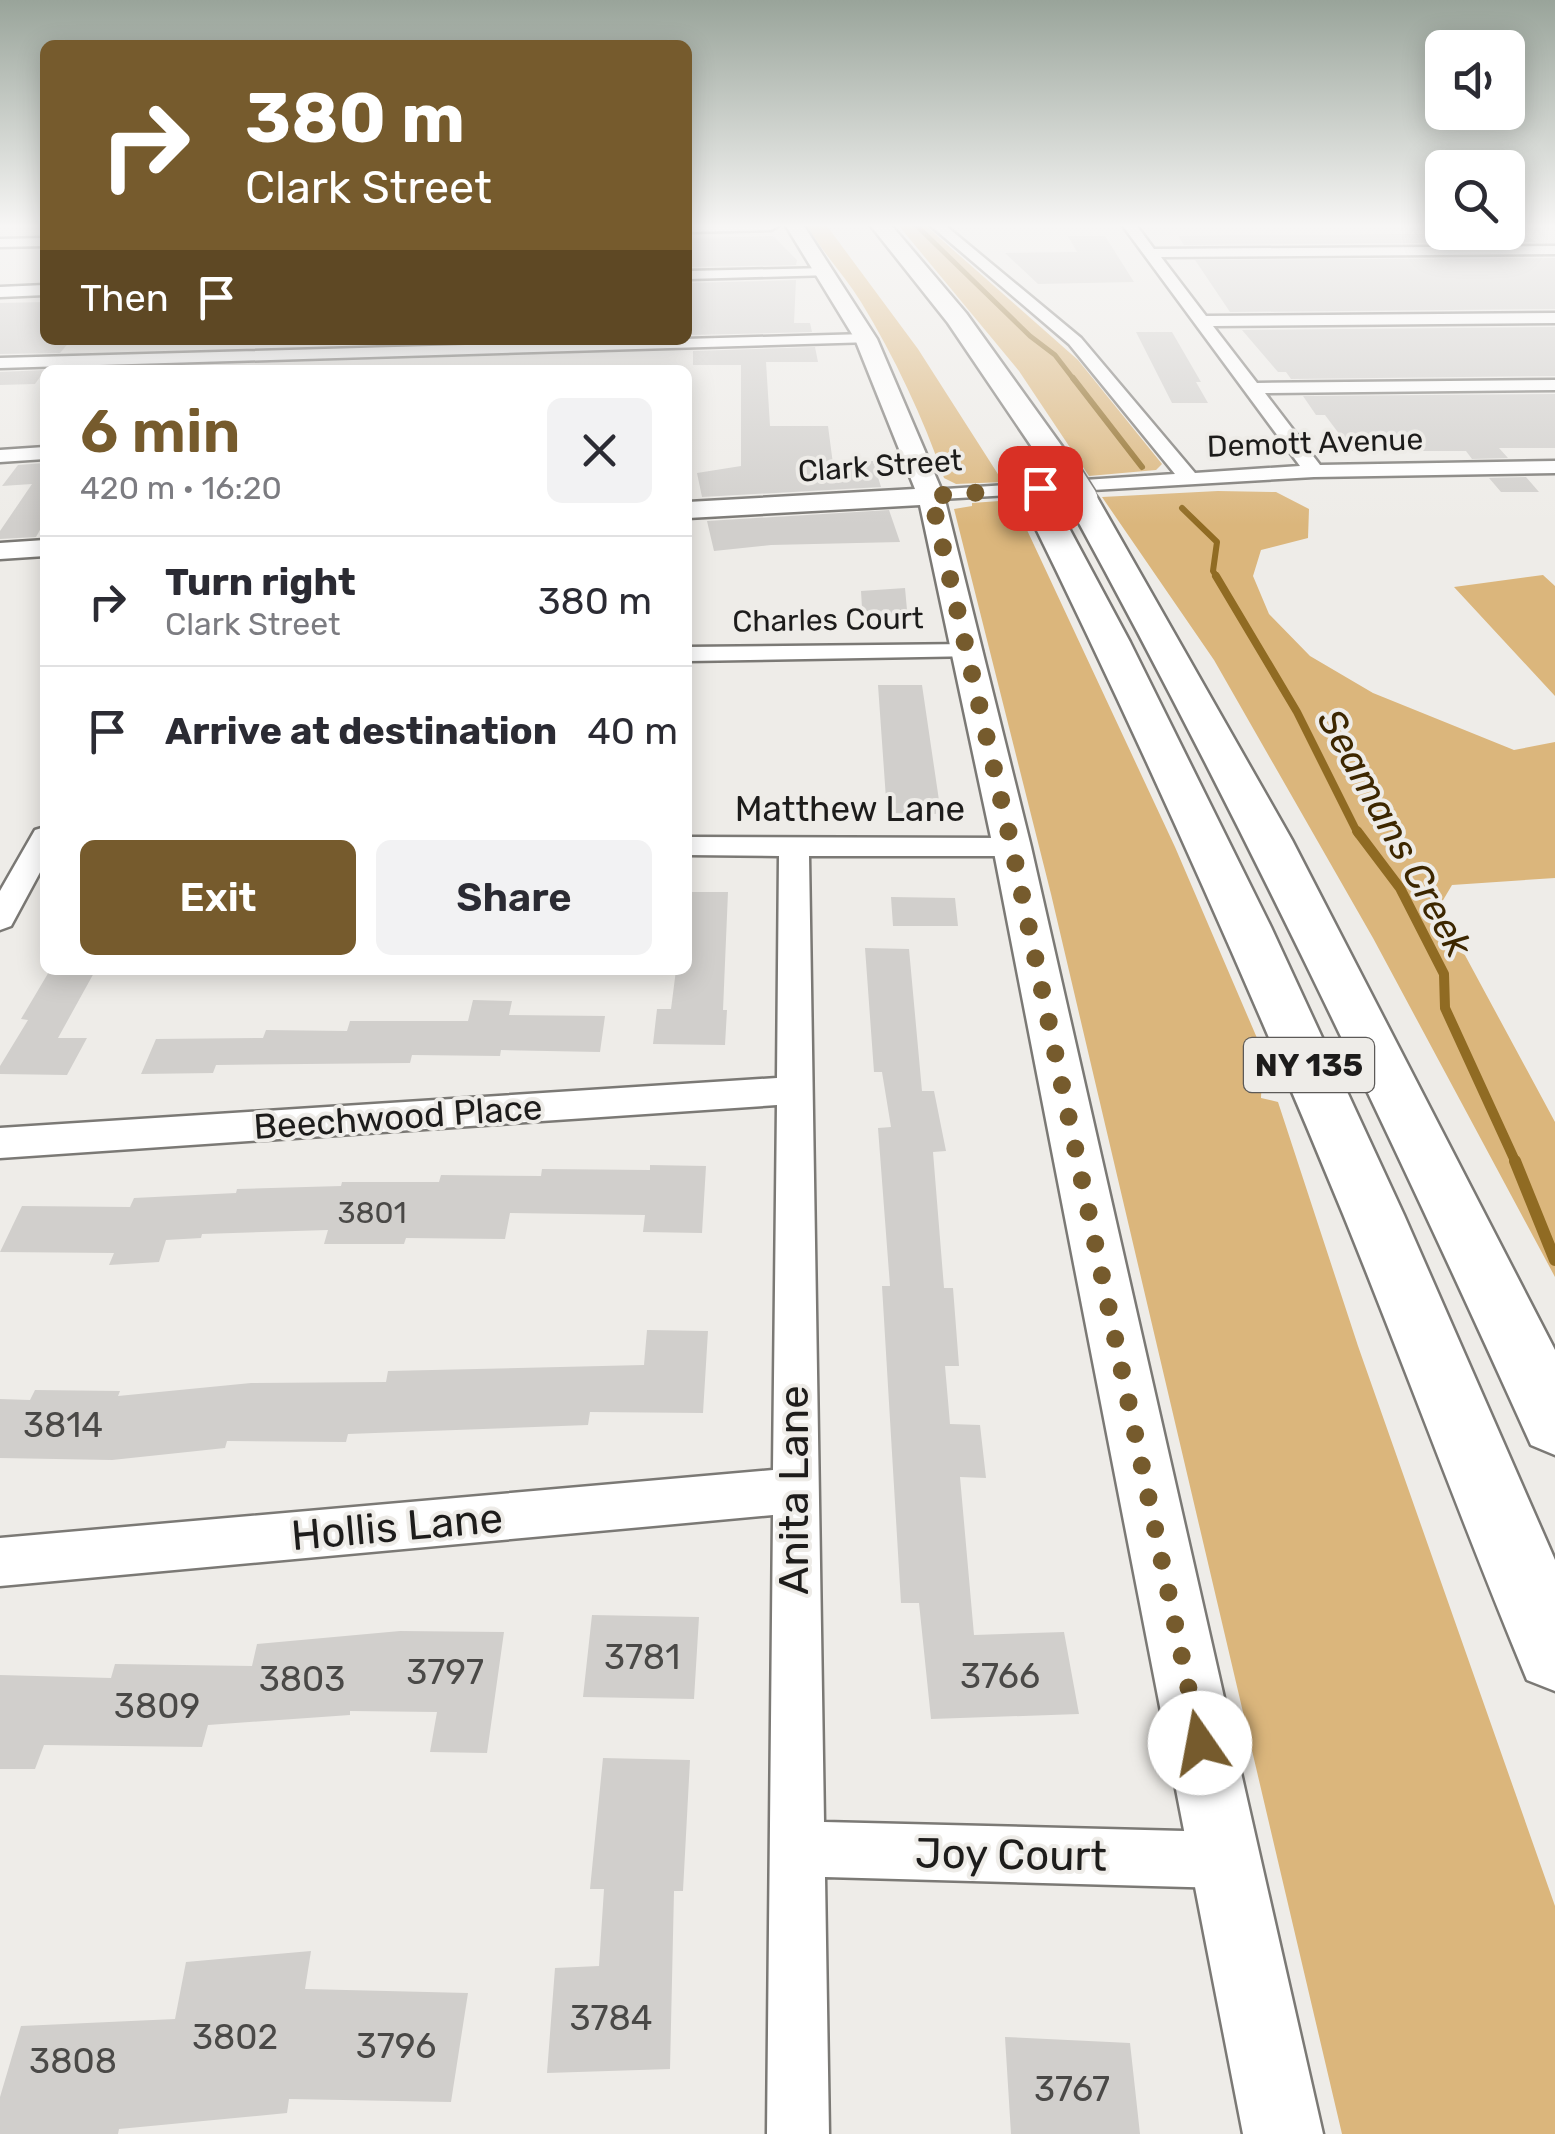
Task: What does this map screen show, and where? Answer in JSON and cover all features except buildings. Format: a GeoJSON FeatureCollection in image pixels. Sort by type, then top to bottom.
{"type":"FeatureCollection","features":[{"type":"Feature","properties":{"kind":"highway","name":"NY 135"},"geometry":{"type":"LineString","coordinates":[[961,326],[1052,485],[1212,726],[1297,888],[1555,1422]]}},
{"type":"Feature","properties":{"kind":"highway","name":"NY 135"},"geometry":{"type":"LineString","coordinates":[[1052,485],[1140,695],[1232,889],[1554,1650]]}},
{"type":"Feature","properties":{"kind":"street"},"geometry":{"type":"LineString","coordinates":[[858,326],[931,496],[970,651],[1283,2134]]}},
{"type":"Feature","properties":{"kind":"street"},"geometry":{"type":"LineString","coordinates":[[1057,326],[1075,341],[1189,478]]}},
{"type":"Feature","properties":{"kind":"street"},"geometry":{"type":"LineString","coordinates":[[1205,326],[1314,471]]}},
{"type":"Feature","properties":{"kind":"street"},"geometry":{"type":"LineString","coordinates":[[692,341],[866,339]]}},
{"type":"Feature","properties":{"kind":"street"},"geometry":{"type":"LineString","coordinates":[[0,363],[233,363],[357,346],[430,345]]}},
{"type":"Feature","properties":{"kind":"street"},"geometry":{"type":"LineString","coordinates":[[1252,388],[1555,385]]}},
{"type":"Feature","properties":{"kind":"street"},"geometry":{"type":"LineString","coordinates":[[0,456],[40,453]]}},
{"type":"Feature","properties":{"kind":"street","name":"Demott Avenue"},"geometry":{"type":"LineString","coordinates":[[1052,485],[1314,471],[1554,467]]}},
{"type":"Feature","properties":{"kind":"street","name":"Clark Street"},"geometry":{"type":"LineString","coordinates":[[692,510],[1052,485]]}},
{"type":"Feature","properties":{"kind":"street"},"geometry":{"type":"LineString","coordinates":[[0,551],[40,548]]}},
{"type":"Feature","properties":{"kind":"street","name":"Charles Court"},"geometry":{"type":"LineString","coordinates":[[692,654],[970,651]]}},
{"type":"Feature","properties":{"kind":"street","name":"Matthew Lane"},"geometry":{"type":"LineString","coordinates":[[692,846],[1012,847]]}},
{"type":"Feature","properties":{"kind":"street","name":"Anita Lane"},"geometry":{"type":"LineString","coordinates":[[794,847],[798,2134]]}},
{"type":"Feature","properties":{"kind":"street"},"geometry":{"type":"LineString","coordinates":[[0,919],[40,848]]}},
{"type":"Feature","properties":{"kind":"street","name":"Beechwood Place"},"geometry":{"type":"LineString","coordinates":[[0,1143],[795,1090]]}},
{"type":"Feature","properties":{"kind":"street","name":"Hollis Lane"},"geometry":{"type":"LineString","coordinates":[[0,1562],[794,1491]]}},
{"type":"Feature","properties":{"kind":"street","name":"Joy Court"},"geometry":{"type":"LineString","coordinates":[[798,1849],[1224,1860]]}},
{"type":"Feature","properties":{"kind":"shaded area"},"geometry":{"type":"Polygon","coordinates":[[[874,326],[901,326],[1003,482],[956,484],[944,478],[874,326]]]}},
{"type":"Feature","properties":{"kind":"shaded area"},"geometry":{"type":"Polygon","coordinates":[[[981,326],[1039,326],[1078,360],[1162,464],[1156,470],[1089,476],[1019,371],[981,326]]]}},
{"type":"Feature","properties":{"kind":"shaded area"},"geometry":{"type":"Polygon","coordinates":[[[1276,492],[1309,509],[1308,538],[1261,550],[1253,576],[1269,614],[1310,656],[1373,693],[1514,750],[1555,742],[1555,878],[1452,885],[1439,907],[1555,1122],[1555,1277],[1373,938],[1214,660],[1102,497],[1276,492]]]}},
{"type":"Feature","properties":{"kind":"shaded area"},"geometry":{"type":"Polygon","coordinates":[[[1013,500],[1175,847],[1263,1052],[1261,1098],[1278,1102],[1358,1346],[1555,1906],[1555,2134],[1342,2134],[1051,894],[954,509],[972,503],[1013,500]]]}},
{"type":"Feature","properties":{"kind":"shaded area"},"geometry":{"type":"Polygon","coordinates":[[[1543,575],[1555,586],[1555,696],[1454,587],[1543,575]]]}},
{"type":"Feature","properties":{"kind":"waterway","name":"Seamans Creek"},"geometry":{"type":"LineString","coordinates":[[1019,326],[1055,355],[1075,381]]}},
{"type":"Feature","properties":{"kind":"waterway","name":"Seamans Creek"},"geometry":{"type":"LineString","coordinates":[[1073,378],[1142,467]]}},
{"type":"Feature","properties":{"kind":"waterway","name":"Seamans Creek"},"geometry":{"type":"LineString","coordinates":[[1182,508],[1217,542],[1213,571],[1218,579]]}},
{"type":"Feature","properties":{"kind":"waterway","name":"Seamans Creek"},"geometry":{"type":"LineString","coordinates":[[1216,576],[1297,712],[1358,834]]}},
{"type":"Feature","properties":{"kind":"waterway","name":"Seamans Creek"},"geometry":{"type":"LineString","coordinates":[[1357,831],[1400,888],[1444,974],[1445,1008],[1516,1163]]}},
{"type":"Feature","properties":{"kind":"waterway","name":"Seamans Creek"},"geometry":{"type":"LineString","coordinates":[[1515,1161],[1555,1260]]}},
{"type":"Feature","properties":{"kind":"route"},"geometry":{"type":"LineString","coordinates":[[1040,488],[931,496],[970,651],[1200,1743]]}}]}
